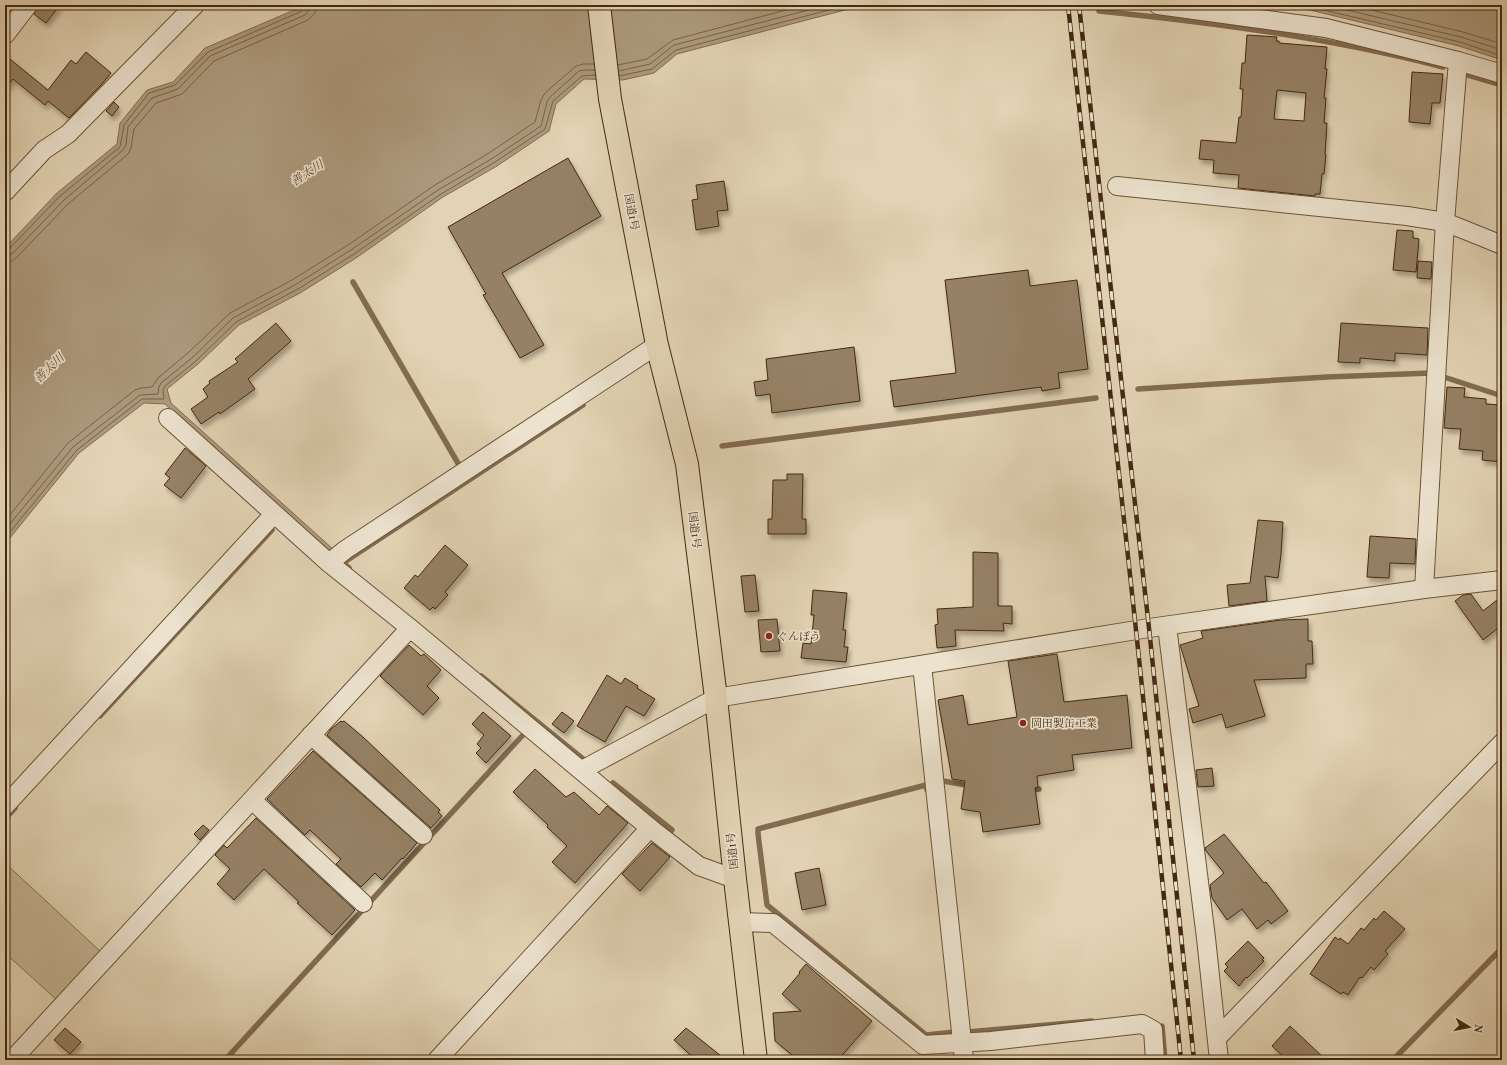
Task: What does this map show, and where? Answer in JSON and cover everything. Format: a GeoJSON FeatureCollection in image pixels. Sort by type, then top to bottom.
{"type":"FeatureCollection","features":[{"type":"Feature","properties":{"kind":"highway","name":"国道1号"},"geometry":{"type":"LineString","coordinates":[[599,5],[610,99],[657,345],[687,464],[716,698],[756,1060]]}},
{"type":"Feature","properties":{"kind":"street"},"geometry":{"type":"LineString","coordinates":[[5,35],[28,5]]}},
{"type":"Feature","properties":{"kind":"street"},"geometry":{"type":"LineString","coordinates":[[5,192],[44,150],[68,134],[195,5]]}},
{"type":"Feature","properties":{"kind":"street"},"geometry":{"type":"LineString","coordinates":[[1158,5],[1326,28],[1458,61],[1502,74]]}},
{"type":"Feature","properties":{"kind":"street"},"geometry":{"type":"LineString","coordinates":[[1424,589],[1444,222],[1458,61]]}},
{"type":"Feature","properties":{"kind":"street"},"geometry":{"type":"LineString","coordinates":[[1117,186],[1407,216],[1444,222],[1502,245]]}},
{"type":"Feature","properties":{"kind":"street"},"geometry":{"type":"LineString","coordinates":[[329,564],[345,550],[657,345]]}},
{"type":"Feature","properties":{"kind":"street"},"geometry":{"type":"LineString","coordinates":[[168,418],[329,564],[410,628],[650,828],[699,866],[735,879]]}},
{"type":"Feature","properties":{"kind":"street"},"geometry":{"type":"LineString","coordinates":[[5,806],[274,514]]}},
{"type":"Feature","properties":{"kind":"street"},"geometry":{"type":"LineString","coordinates":[[582,770],[716,698],[1136,630],[1424,589],[1502,580]]}},
{"type":"Feature","properties":{"kind":"street"},"geometry":{"type":"LineString","coordinates":[[1167,626],[1205,930],[1219,1060]]}},
{"type":"Feature","properties":{"kind":"street"},"geometry":{"type":"LineString","coordinates":[[12,1060],[410,628]]}},
{"type":"Feature","properties":{"kind":"street"},"geometry":{"type":"LineString","coordinates":[[922,665],[963,1051]]}},
{"type":"Feature","properties":{"kind":"street"},"geometry":{"type":"LineString","coordinates":[[311,735],[423,835]]}},
{"type":"Feature","properties":{"kind":"street"},"geometry":{"type":"LineString","coordinates":[[1217,1038],[1502,743]]}},
{"type":"Feature","properties":{"kind":"street"},"geometry":{"type":"LineString","coordinates":[[252,800],[363,902]]}},
{"type":"Feature","properties":{"kind":"street"},"geometry":{"type":"LineString","coordinates":[[437,1060],[650,828]]}},
{"type":"Feature","properties":{"kind":"street"},"geometry":{"type":"LineString","coordinates":[[740,922],[773,923],[923,1045],[963,1051],[991,1041],[1142,1024],[1153,1030],[1155,1060]]}},
{"type":"Feature","properties":{"kind":"shaded area"},"geometry":{"type":"Polygon","coordinates":[[[5,863],[102,953],[58,1001],[5,953],[5,863]]]}},
{"type":"Feature","properties":{"kind":"water","name":"善太川"},"geometry":{"type":"Polygon","coordinates":[[[306,5],[864,5],[677,54],[654,73],[623,80],[584,79],[556,104],[549,131],[497,166],[443,197],[356,258],[300,293],[239,325],[198,364],[167,389],[171,403],[334,550],[329,553],[165,404],[144,403],[79,453],[5,544],[5,248],[57,193],[117,144],[120,123],[147,90],[173,82],[205,48],[306,5]]]}},
{"type":"Feature","properties":{"kind":"water"},"geometry":{"type":"Polygon","coordinates":[[[1267,5],[1502,5],[1502,60],[1459,46],[1310,10],[1267,5]]]}},
{"type":"Feature","properties":{"kind":"building"},"geometry":{"type":"Polygon","coordinates":[[[38,5],[60,5],[46,23],[34,14],[38,5]]]}},
{"type":"Feature","properties":{"kind":"building"},"geometry":{"type":"Polygon","coordinates":[[[1247,35],[1277,37],[1276,41],[1279,41],[1279,43],[1327,47],[1325,69],[1327,69],[1324,98],[1326,98],[1324,123],[1327,123],[1326,155],[1320,194],[1315,194],[1315,196],[1238,188],[1239,175],[1213,173],[1214,160],[1199,159],[1201,140],[1236,143],[1239,117],[1241,117],[1243,89],[1240,89],[1242,63],[1245,63],[1247,35]],[[1277,90],[1274,119],[1304,121],[1306,93],[1277,90]]]}},
{"type":"Feature","properties":{"kind":"building"},"geometry":{"type":"Polygon","coordinates":[[[86,52],[111,73],[69,118],[48,101],[45,105],[13,79],[5,89],[5,55],[48,90],[71,60],[76,64],[86,52]]]}},
{"type":"Feature","properties":{"kind":"building"},"geometry":{"type":"Polygon","coordinates":[[[1412,72],[1443,74],[1440,103],[1432,103],[1430,124],[1409,122],[1412,72]]]}},
{"type":"Feature","properties":{"kind":"building"},"geometry":{"type":"Polygon","coordinates":[[[114,102],[119,107],[112,116],[106,111],[114,102]]]}},
{"type":"Feature","properties":{"kind":"building"},"geometry":{"type":"Polygon","coordinates":[[[568,158],[601,216],[502,273],[544,345],[520,358],[483,295],[486,294],[448,227],[568,158]]]}},
{"type":"Feature","properties":{"kind":"building"},"geometry":{"type":"Polygon","coordinates":[[[724,181],[728,210],[717,211],[719,226],[696,230],[692,200],[698,199],[696,185],[724,181]]]}},
{"type":"Feature","properties":{"kind":"building"},"geometry":{"type":"Polygon","coordinates":[[[1397,230],[1413,231],[1413,238],[1419,239],[1416,272],[1393,270],[1397,230]]]}},
{"type":"Feature","properties":{"kind":"building"},"geometry":{"type":"Polygon","coordinates":[[[1418,261],[1432,262],[1431,279],[1417,278],[1418,261]]]}},
{"type":"Feature","properties":{"kind":"building"},"geometry":{"type":"Polygon","coordinates":[[[1028,270],[1030,286],[1077,280],[1088,369],[1058,373],[1060,388],[1042,391],[1041,387],[894,407],[890,381],[956,373],[945,280],[1028,270]]]}},
{"type":"Feature","properties":{"kind":"building"},"geometry":{"type":"Polygon","coordinates":[[[276,323],[291,341],[248,379],[255,389],[220,414],[219,412],[201,424],[191,409],[208,397],[203,389],[210,383],[209,381],[238,362],[235,359],[276,323]]]}},
{"type":"Feature","properties":{"kind":"building"},"geometry":{"type":"Polygon","coordinates":[[[1341,323],[1428,328],[1427,355],[1395,353],[1395,361],[1360,358],[1360,363],[1338,362],[1341,323]]]}},
{"type":"Feature","properties":{"kind":"building"},"geometry":{"type":"Polygon","coordinates":[[[854,347],[860,401],[772,413],[770,394],[756,396],[754,382],[768,380],[766,359],[854,347]]]}},
{"type":"Feature","properties":{"kind":"building"},"geometry":{"type":"Polygon","coordinates":[[[1447,387],[1465,388],[1464,397],[1486,399],[1486,404],[1502,405],[1502,462],[1482,460],[1483,451],[1459,449],[1461,429],[1444,428],[1447,387]]]}},
{"type":"Feature","properties":{"kind":"building"},"geometry":{"type":"Polygon","coordinates":[[[185,448],[206,466],[181,498],[164,485],[170,478],[165,474],[185,448]]]}},
{"type":"Feature","properties":{"kind":"building"},"geometry":{"type":"Polygon","coordinates":[[[787,474],[803,474],[802,519],[806,519],[806,534],[768,534],[768,519],[772,519],[773,480],[787,480],[787,474]]]}},
{"type":"Feature","properties":{"kind":"building"},"geometry":{"type":"Polygon","coordinates":[[[1258,520],[1283,522],[1278,578],[1265,576],[1267,601],[1229,606],[1227,585],[1250,583],[1258,520]]]}},
{"type":"Feature","properties":{"kind":"building"},"geometry":{"type":"Polygon","coordinates":[[[1370,536],[1416,539],[1415,564],[1390,563],[1389,578],[1367,577],[1370,536]]]}},
{"type":"Feature","properties":{"kind":"building"},"geometry":{"type":"Polygon","coordinates":[[[445,545],[468,565],[445,592],[448,595],[435,609],[433,607],[430,610],[404,588],[415,575],[418,577],[445,545]]]}},
{"type":"Feature","properties":{"kind":"building"},"geometry":{"type":"Polygon","coordinates":[[[973,552],[998,553],[998,606],[1012,606],[1012,624],[1003,623],[1004,631],[955,630],[956,646],[937,648],[935,625],[938,624],[937,609],[973,607],[973,552]]]}},
{"type":"Feature","properties":{"kind":"building"},"geometry":{"type":"Polygon","coordinates":[[[755,575],[759,611],[745,612],[741,576],[755,575]]]}},
{"type":"Feature","properties":{"kind":"building"},"geometry":{"type":"Polygon","coordinates":[[[813,590],[847,593],[843,630],[846,630],[844,647],[848,647],[846,662],[801,658],[803,643],[811,644],[814,615],[811,615],[813,590]]]}},
{"type":"Feature","properties":{"kind":"building"},"geometry":{"type":"Polygon","coordinates":[[[1471,594],[1483,611],[1502,596],[1502,625],[1483,640],[1455,601],[1463,595],[1471,594]]]}},
{"type":"Feature","properties":{"kind":"building","name":"ぐんぽう"},"geometry":{"type":"Polygon","coordinates":[[[777,619],[780,651],[761,652],[758,620],[777,619]]]}},
{"type":"Feature","properties":{"kind":"building"},"geometry":{"type":"Polygon","coordinates":[[[1308,619],[1308,641],[1312,641],[1313,664],[1306,664],[1306,678],[1254,680],[1265,716],[1226,728],[1222,714],[1193,723],[1189,709],[1199,706],[1180,645],[1203,638],[1201,631],[1281,620],[1308,619]]]}},
{"type":"Feature","properties":{"kind":"building"},"geometry":{"type":"Polygon","coordinates":[[[409,645],[421,656],[424,654],[441,670],[427,686],[439,698],[423,715],[380,676],[409,645]]]}},
{"type":"Feature","properties":{"kind":"building","name":"岡田製缶工業"},"geometry":{"type":"Polygon","coordinates":[[[1057,654],[1064,702],[1127,695],[1132,748],[1072,755],[1074,770],[1037,776],[1038,787],[1035,788],[1040,824],[983,832],[980,812],[961,809],[965,781],[952,779],[938,700],[963,695],[968,725],[1017,717],[1008,661],[1057,654]]]}},
{"type":"Feature","properties":{"kind":"building"},"geometry":{"type":"Polygon","coordinates":[[[607,675],[621,684],[625,678],[638,686],[637,688],[655,699],[644,716],[626,706],[605,742],[577,726],[607,675]]]}},
{"type":"Feature","properties":{"kind":"building"},"geometry":{"type":"Polygon","coordinates":[[[483,712],[511,736],[486,763],[476,753],[481,748],[477,744],[484,735],[472,724],[483,712]]]}},
{"type":"Feature","properties":{"kind":"building"},"geometry":{"type":"Polygon","coordinates":[[[562,712],[574,721],[564,733],[552,724],[562,712]]]}},
{"type":"Feature","properties":{"kind":"building"},"geometry":{"type":"Polygon","coordinates":[[[341,721],[344,721],[363,737],[440,810],[438,812],[442,816],[431,828],[327,735],[331,729],[341,721]]]}},
{"type":"Feature","properties":{"kind":"building"},"geometry":{"type":"Polygon","coordinates":[[[313,751],[417,843],[382,880],[375,873],[361,887],[336,864],[341,859],[310,830],[305,835],[267,799],[313,751]]]}},
{"type":"Feature","properties":{"kind":"building"},"geometry":{"type":"Polygon","coordinates":[[[1212,768],[1214,786],[1198,787],[1196,770],[1212,768]]]}},
{"type":"Feature","properties":{"kind":"building"},"geometry":{"type":"Polygon","coordinates":[[[535,769],[566,797],[574,792],[599,815],[607,806],[628,823],[575,883],[552,862],[567,846],[547,827],[548,825],[513,792],[535,769]]]}},
{"type":"Feature","properties":{"kind":"building"},"geometry":{"type":"Polygon","coordinates":[[[256,818],[355,910],[332,935],[297,903],[299,902],[264,869],[234,900],[217,884],[230,869],[215,855],[224,845],[227,848],[256,818]]]}},
{"type":"Feature","properties":{"kind":"building"},"geometry":{"type":"Polygon","coordinates":[[[203,825],[209,830],[200,840],[194,834],[203,825]]]}},
{"type":"Feature","properties":{"kind":"building"},"geometry":{"type":"Polygon","coordinates":[[[1224,834],[1264,883],[1266,882],[1288,911],[1271,924],[1268,920],[1257,929],[1242,909],[1227,920],[1212,898],[1210,885],[1224,873],[1205,848],[1224,834]]]}},
{"type":"Feature","properties":{"kind":"building"},"geometry":{"type":"Polygon","coordinates":[[[652,843],[670,857],[640,891],[622,874],[652,843]]]}},
{"type":"Feature","properties":{"kind":"building"},"geometry":{"type":"Polygon","coordinates":[[[819,868],[826,905],[802,910],[795,873],[819,868]]]}},
{"type":"Feature","properties":{"kind":"building"},"geometry":{"type":"Polygon","coordinates":[[[1384,911],[1405,929],[1385,951],[1388,954],[1374,970],[1371,967],[1362,978],[1360,977],[1348,995],[1343,992],[1341,994],[1310,974],[1335,937],[1339,940],[1340,938],[1348,944],[1361,928],[1364,930],[1374,918],[1376,920],[1384,911]]]}},
{"type":"Feature","properties":{"kind":"building"},"geometry":{"type":"Polygon","coordinates":[[[1248,941],[1264,958],[1262,960],[1264,961],[1247,978],[1246,977],[1239,986],[1224,971],[1228,967],[1225,964],[1248,941]]]}},
{"type":"Feature","properties":{"kind":"building"},"geometry":{"type":"Polygon","coordinates":[[[806,964],[872,1021],[838,1060],[798,1060],[775,1041],[773,1013],[801,1011],[782,994],[806,964]]]}},
{"type":"Feature","properties":{"kind":"building"},"geometry":{"type":"Polygon","coordinates":[[[1290,1026],[1326,1060],[1287,1060],[1272,1046],[1290,1026]]]}},
{"type":"Feature","properties":{"kind":"building"},"geometry":{"type":"Polygon","coordinates":[[[65,1028],[81,1042],[70,1054],[54,1040],[65,1028]]]}},
{"type":"Feature","properties":{"kind":"building"},"geometry":{"type":"Polygon","coordinates":[[[686,1028],[726,1060],[696,1060],[674,1040],[686,1028]]]}},
{"type":"Feature","properties":{"kind":"waterway"},"geometry":{"type":"LineString","coordinates":[[1099,11],[1229,26],[1358,48],[1443,67]]}},
{"type":"Feature","properties":{"kind":"waterway"},"geometry":{"type":"LineString","coordinates":[[1468,75],[1502,85]]}},
{"type":"Feature","properties":{"kind":"waterway"},"geometry":{"type":"LineString","coordinates":[[353,282],[459,465]]}},
{"type":"Feature","properties":{"kind":"waterway"},"geometry":{"type":"LineString","coordinates":[[1138,389],[1327,377],[1431,373]]}},
{"type":"Feature","properties":{"kind":"waterway"},"geometry":{"type":"LineString","coordinates":[[1444,377],[1502,396]]}},
{"type":"Feature","properties":{"kind":"waterway"},"geometry":{"type":"LineString","coordinates":[[722,446],[1096,398]]}},
{"type":"Feature","properties":{"kind":"waterway"},"geometry":{"type":"LineString","coordinates":[[349,568],[344,564],[346,561],[583,405]]}},
{"type":"Feature","properties":{"kind":"waterway"},"geometry":{"type":"LineString","coordinates":[[100,716],[272,530]]}},
{"type":"Feature","properties":{"kind":"waterway"},"geometry":{"type":"LineString","coordinates":[[481,676],[583,759]]}},
{"type":"Feature","properties":{"kind":"waterway"},"geometry":{"type":"LineString","coordinates":[[225,1060],[522,736]]}},
{"type":"Feature","properties":{"kind":"waterway"},"geometry":{"type":"LineString","coordinates":[[943,781],[972,786]]}},
{"type":"Feature","properties":{"kind":"waterway"},"geometry":{"type":"LineString","coordinates":[[613,783],[672,830]]}},
{"type":"Feature","properties":{"kind":"waterway"},"geometry":{"type":"LineString","coordinates":[[927,790],[926,785],[758,829],[758,834],[767,905],[926,1035],[955,1032]]}},
{"type":"Feature","properties":{"kind":"waterway"},"geometry":{"type":"LineString","coordinates":[[1028,790],[1039,789]]}},
{"type":"Feature","properties":{"kind":"waterway"},"geometry":{"type":"LineString","coordinates":[[5,819],[15,808]]}},
{"type":"Feature","properties":{"kind":"waterway"},"geometry":{"type":"LineString","coordinates":[[1393,1060],[1502,948]]}},
{"type":"Feature","properties":{"kind":"waterway"},"geometry":{"type":"LineString","coordinates":[[968,1032],[1092,1021]]}},
{"type":"Feature","properties":{"kind":"waterway"},"geometry":{"type":"LineString","coordinates":[[1162,1026],[1165,1060]]}},
{"type":"Feature","properties":{"kind":"railway"},"geometry":{"type":"LineString","coordinates":[[1068,5],[1181,1060]]}},
{"type":"Feature","properties":{"kind":"railway"},"geometry":{"type":"LineString","coordinates":[[1079,5],[1149,628],[1194,1060]]}},
{"type":"Feature","properties":{"kind":"place","name":"ぐんぽう"},"geometry":{"type":"Point","coordinates":[769,636]}},
{"type":"Feature","properties":{"kind":"place","name":"岡田製缶工業"},"geometry":{"type":"Point","coordinates":[1023,723]}}]}
